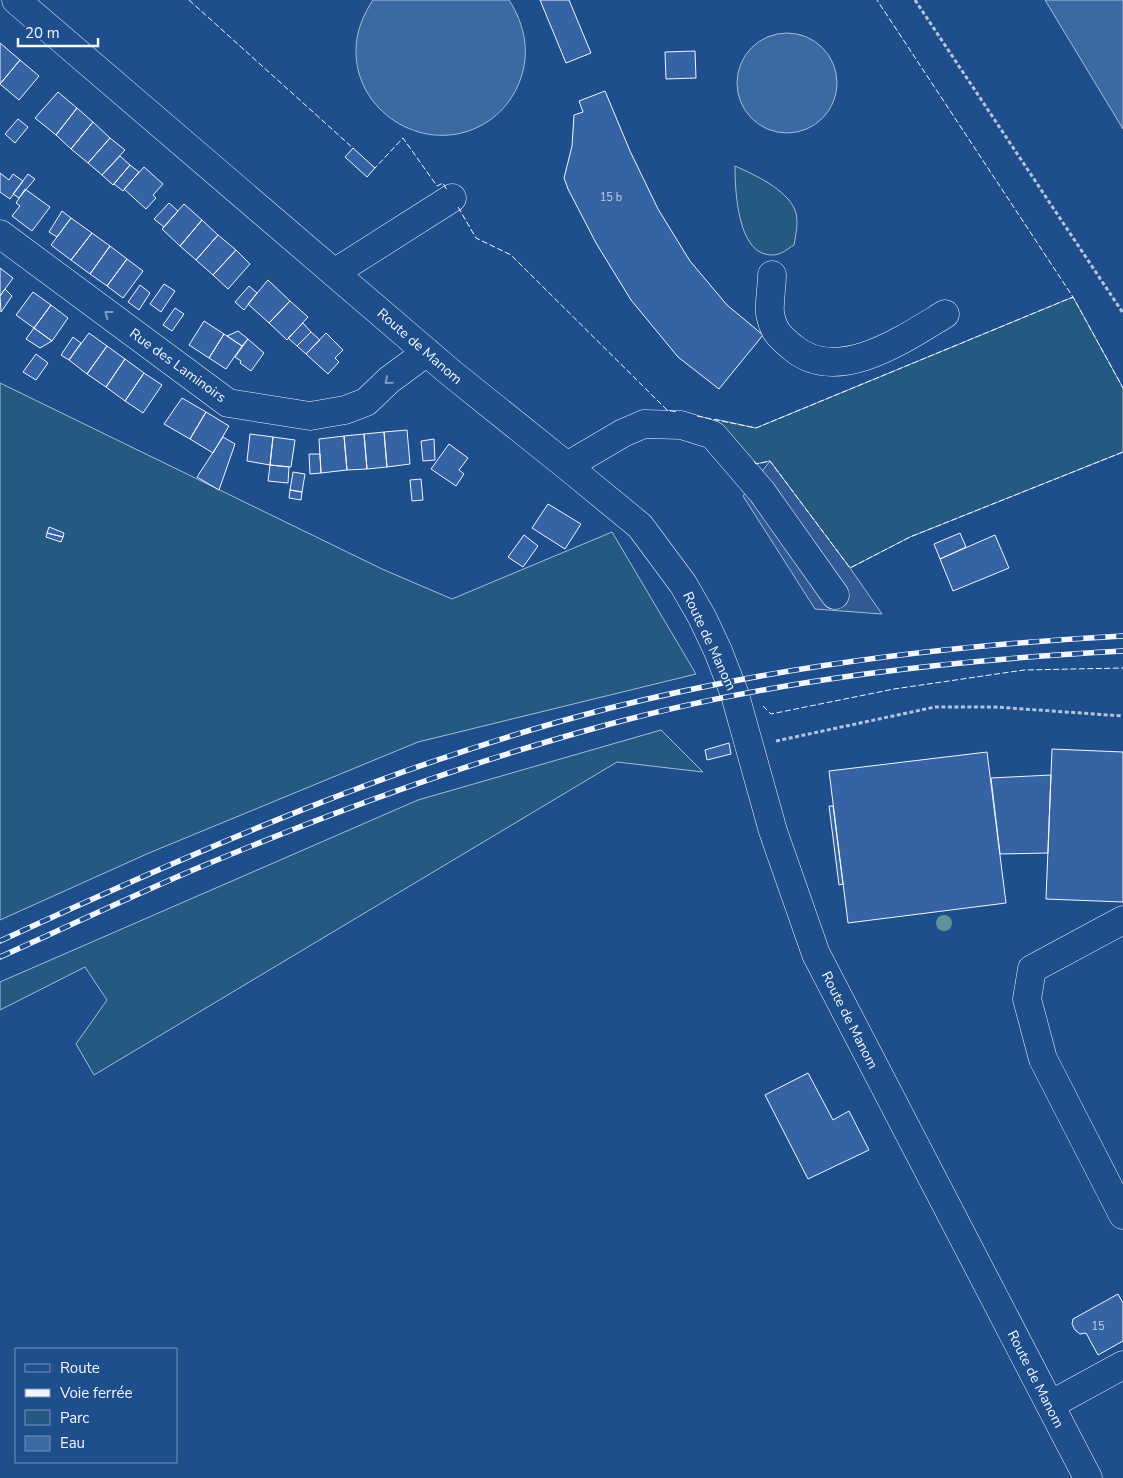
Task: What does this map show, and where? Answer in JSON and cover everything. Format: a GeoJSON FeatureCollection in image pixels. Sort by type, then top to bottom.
{"type":"FeatureCollection","features":[{"type":"Feature","properties":{"kind":"street","name":"Route de Manom"},"geometry":{"type":"LineString","coordinates":[[16,0],[450,373],[640,526],[683,584],[718,651],[736,695],[773,831],[816,954],[1088,1478]]}},
{"type":"Feature","properties":{"kind":"street"},"geometry":{"type":"LineString","coordinates":[[334,273],[452,198]]}},
{"type":"Feature","properties":{"kind":"street","name":"Rue des Laminoirs"},"geometry":{"type":"LineString","coordinates":[[0,234],[228,403],[310,416],[346,410],[366,402],[389,380],[427,352]]}},
{"type":"Feature","properties":{"kind":"street"},"geometry":{"type":"LineString","coordinates":[[772,275],[770,312],[777,334],[798,352],[827,362],[851,361],[868,355],[901,341],[945,314]]}},
{"type":"Feature","properties":{"kind":"street"},"geometry":{"type":"LineString","coordinates":[[567,466],[623,433],[644,424],[681,425],[713,435],[762,492],[835,595]]}},
{"type":"Feature","properties":{"kind":"street"},"geometry":{"type":"LineString","coordinates":[[1123,920],[1032,969],[1027,999],[1043,1059],[1123,1215]]}},
{"type":"Feature","properties":{"kind":"street"},"geometry":{"type":"LineString","coordinates":[[1050,1405],[1123,1365]]}},
{"type":"Feature","properties":{"kind":"path"},"geometry":{"type":"LineString","coordinates":[[915,0],[1123,313]]}},
{"type":"Feature","properties":{"kind":"path"},"geometry":{"type":"LineString","coordinates":[[751,747],[935,707],[995,707],[1123,716]]}},
{"type":"Feature","properties":{"kind":"green space"},"geometry":{"type":"Polygon","coordinates":[[[735,166],[769,183],[791,202],[797,218],[794,245],[781,253],[773,255],[761,253],[752,245],[745,234],[741,220],[736,190],[735,166]]]}},
{"type":"Feature","properties":{"kind":"green space"},"geometry":{"type":"Polygon","coordinates":[[[1073,297],[1123,388],[1123,452],[910,537],[850,568],[770,461],[756,464],[728,436],[715,419],[756,428],[1073,297]]]}},
{"type":"Feature","properties":{"kind":"green space"},"geometry":{"type":"Polygon","coordinates":[[[0,383],[382,569],[452,599],[612,532],[696,674],[418,742],[149,853],[0,920],[0,383]]]}},
{"type":"Feature","properties":{"kind":"green space"},"geometry":{"type":"Polygon","coordinates":[[[661,730],[703,772],[617,762],[94,1075],[76,1044],[107,1000],[85,967],[0,1010],[0,982],[418,800],[661,730]]]}},
{"type":"Feature","properties":{"kind":"shaded area"},"geometry":{"type":"Polygon","coordinates":[[[770,461],[882,614],[815,609],[743,496],[770,461]]]}},
{"type":"Feature","properties":{"kind":"water"},"geometry":{"type":"Polygon","coordinates":[[[373,0],[509,0],[519,19],[522,30],[525,61],[519,83],[507,104],[490,120],[476,128],[455,134],[434,135],[414,130],[395,121],[379,108],[367,91],[359,72],[356,50],[357,37],[363,18],[373,0]]]}},
{"type":"Feature","properties":{"kind":"water"},"geometry":{"type":"Polygon","coordinates":[[[1045,0],[1123,0],[1123,129],[1045,0]]]}},
{"type":"Feature","properties":{"kind":"water"},"geometry":{"type":"Polygon","coordinates":[[[787,33],[806,37],[822,48],[833,64],[837,83],[833,102],[822,118],[806,129],[787,133],[768,129],[752,118],[741,102],[737,83],[741,64],[752,48],[768,37],[787,33]]]}},
{"type":"Feature","properties":{"kind":"building"},"geometry":{"type":"Polygon","coordinates":[[[540,0],[569,0],[591,53],[566,63],[540,0]]]}},
{"type":"Feature","properties":{"kind":"building"},"geometry":{"type":"Polygon","coordinates":[[[0,43],[20,60],[0,84],[0,43]]]}},
{"type":"Feature","properties":{"kind":"building"},"geometry":{"type":"Polygon","coordinates":[[[695,51],[696,78],[666,79],[665,52],[695,51]]]}},
{"type":"Feature","properties":{"kind":"building"},"geometry":{"type":"Polygon","coordinates":[[[20,60],[39,76],[19,100],[0,84],[20,60]]]}},
{"type":"Feature","properties":{"kind":"building"},"geometry":{"type":"Polygon","coordinates":[[[605,91],[630,151],[658,209],[690,261],[727,305],[763,335],[719,389],[678,357],[631,300],[596,243],[568,189],[564,178],[572,146],[574,115],[583,112],[579,101],[605,91]]]}},
{"type":"Feature","properties":{"kind":"building"},"geometry":{"type":"Polygon","coordinates":[[[58,92],[77,108],[56,135],[35,118],[58,92]]]}},
{"type":"Feature","properties":{"kind":"building"},"geometry":{"type":"Polygon","coordinates":[[[77,108],[93,122],[71,149],[56,135],[77,108]]]}},
{"type":"Feature","properties":{"kind":"building"},"geometry":{"type":"Polygon","coordinates":[[[18,119],[28,127],[15,143],[5,134],[18,119]]]}},
{"type":"Feature","properties":{"kind":"building"},"geometry":{"type":"Polygon","coordinates":[[[93,122],[110,138],[88,163],[71,149],[93,122]]]}},
{"type":"Feature","properties":{"kind":"building"},"geometry":{"type":"Polygon","coordinates":[[[110,138],[125,150],[102,175],[88,163],[110,138]]]}},
{"type":"Feature","properties":{"kind":"building"},"geometry":{"type":"Polygon","coordinates":[[[353,148],[375,168],[367,177],[345,157],[353,148]]]}},
{"type":"Feature","properties":{"kind":"building"},"geometry":{"type":"Polygon","coordinates":[[[120,156],[130,165],[113,185],[102,175],[120,156]]]}},
{"type":"Feature","properties":{"kind":"building"},"geometry":{"type":"Polygon","coordinates":[[[130,165],[139,172],[123,191],[114,184],[130,165]]]}},
{"type":"Feature","properties":{"kind":"building"},"geometry":{"type":"Polygon","coordinates":[[[144,167],[163,184],[153,195],[156,198],[146,209],[124,189],[144,167]]]}},
{"type":"Feature","properties":{"kind":"building"},"geometry":{"type":"Polygon","coordinates":[[[0,173],[9,180],[13,174],[23,181],[10,199],[0,192],[0,173]]]}},
{"type":"Feature","properties":{"kind":"building"},"geometry":{"type":"Polygon","coordinates":[[[28,174],[35,179],[19,198],[13,194],[28,174]]]}},
{"type":"Feature","properties":{"kind":"building"},"geometry":{"type":"Polygon","coordinates":[[[25,189],[50,207],[32,231],[12,216],[20,206],[16,203],[25,189]]]}},
{"type":"Feature","properties":{"kind":"building"},"geometry":{"type":"Polygon","coordinates":[[[169,203],[178,211],[164,227],[154,219],[169,203]]]}},
{"type":"Feature","properties":{"kind":"building"},"geometry":{"type":"Polygon","coordinates":[[[184,204],[202,220],[180,246],[162,229],[184,204]]]}},
{"type":"Feature","properties":{"kind":"building"},"geometry":{"type":"Polygon","coordinates":[[[62,211],[71,218],[57,237],[49,232],[62,211]]]}},
{"type":"Feature","properties":{"kind":"building"},"geometry":{"type":"Polygon","coordinates":[[[71,218],[92,233],[71,260],[51,245],[71,218]]]}},
{"type":"Feature","properties":{"kind":"building"},"geometry":{"type":"Polygon","coordinates":[[[202,220],[218,235],[196,260],[180,246],[202,220]]]}},
{"type":"Feature","properties":{"kind":"building"},"geometry":{"type":"Polygon","coordinates":[[[92,233],[110,246],[90,274],[71,260],[92,233]]]}},
{"type":"Feature","properties":{"kind":"building"},"geometry":{"type":"Polygon","coordinates":[[[218,235],[236,250],[213,275],[196,260],[218,235]]]}},
{"type":"Feature","properties":{"kind":"building"},"geometry":{"type":"Polygon","coordinates":[[[110,246],[127,259],[107,286],[90,274],[110,246]]]}},
{"type":"Feature","properties":{"kind":"building"},"geometry":{"type":"Polygon","coordinates":[[[236,250],[250,264],[228,289],[213,275],[236,250]]]}},
{"type":"Feature","properties":{"kind":"building"},"geometry":{"type":"Polygon","coordinates":[[[127,259],[143,271],[123,298],[107,286],[127,259]]]}},
{"type":"Feature","properties":{"kind":"building"},"geometry":{"type":"Polygon","coordinates":[[[0,268],[13,278],[0,296],[0,268]]]}},
{"type":"Feature","properties":{"kind":"building"},"geometry":{"type":"Polygon","coordinates":[[[268,280],[290,301],[269,323],[248,304],[268,280]]]}},
{"type":"Feature","properties":{"kind":"building"},"geometry":{"type":"Polygon","coordinates":[[[164,284],[175,291],[161,312],[150,304],[164,284]]]}},
{"type":"Feature","properties":{"kind":"building"},"geometry":{"type":"Polygon","coordinates":[[[140,285],[150,293],[139,310],[128,302],[140,285]]]}},
{"type":"Feature","properties":{"kind":"building"},"geometry":{"type":"Polygon","coordinates":[[[249,286],[257,293],[244,310],[235,302],[249,286]]]}},
{"type":"Feature","properties":{"kind":"building"},"geometry":{"type":"Polygon","coordinates":[[[5,289],[12,296],[1,312],[0,296],[5,289]]]}},
{"type":"Feature","properties":{"kind":"building"},"geometry":{"type":"Polygon","coordinates":[[[33,292],[51,305],[34,328],[16,315],[33,292]]]}},
{"type":"Feature","properties":{"kind":"building"},"geometry":{"type":"Polygon","coordinates":[[[290,301],[308,317],[287,340],[269,323],[290,301]]]}},
{"type":"Feature","properties":{"kind":"building"},"geometry":{"type":"Polygon","coordinates":[[[51,305],[68,318],[52,341],[34,328],[51,305]]]}},
{"type":"Feature","properties":{"kind":"building"},"geometry":{"type":"Polygon","coordinates":[[[175,308],[184,314],[172,331],[163,325],[175,308]]]}},
{"type":"Feature","properties":{"kind":"building"},"geometry":{"type":"Polygon","coordinates":[[[204,321],[224,334],[209,358],[189,345],[204,321]]]}},
{"type":"Feature","properties":{"kind":"building"},"geometry":{"type":"Polygon","coordinates":[[[303,323],[311,332],[297,346],[288,338],[303,323]]]}},
{"type":"Feature","properties":{"kind":"building"},"geometry":{"type":"Polygon","coordinates":[[[34,328],[52,341],[40,348],[26,339],[34,328]]]}},
{"type":"Feature","properties":{"kind":"building"},"geometry":{"type":"Polygon","coordinates":[[[238,331],[248,339],[242,346],[227,336],[238,331]]]}},
{"type":"Feature","properties":{"kind":"building"},"geometry":{"type":"Polygon","coordinates":[[[311,332],[320,340],[306,354],[297,346],[311,332]]]}},
{"type":"Feature","properties":{"kind":"building"},"geometry":{"type":"Polygon","coordinates":[[[89,333],[107,346],[87,374],[69,360],[89,333]]]}},
{"type":"Feature","properties":{"kind":"building"},"geometry":{"type":"Polygon","coordinates":[[[326,333],[343,350],[335,358],[339,362],[328,374],[306,354],[326,333]]]}},
{"type":"Feature","properties":{"kind":"building"},"geometry":{"type":"Polygon","coordinates":[[[224,334],[242,346],[226,369],[209,358],[224,334]]]}},
{"type":"Feature","properties":{"kind":"building"},"geometry":{"type":"Polygon","coordinates":[[[73,337],[81,343],[69,360],[61,355],[73,337]]]}},
{"type":"Feature","properties":{"kind":"building"},"geometry":{"type":"Polygon","coordinates":[[[248,339],[264,353],[251,371],[235,357],[248,339]]]}},
{"type":"Feature","properties":{"kind":"building"},"geometry":{"type":"Polygon","coordinates":[[[107,346],[125,359],[106,387],[87,374],[107,346]]]}},
{"type":"Feature","properties":{"kind":"building"},"geometry":{"type":"Polygon","coordinates":[[[36,354],[48,363],[36,380],[23,372],[36,354]]]}},
{"type":"Feature","properties":{"kind":"building"},"geometry":{"type":"Polygon","coordinates":[[[125,359],[144,373],[125,401],[106,387],[125,359]]]}},
{"type":"Feature","properties":{"kind":"building"},"geometry":{"type":"Polygon","coordinates":[[[144,373],[162,385],[143,413],[125,401],[144,373]]]}},
{"type":"Feature","properties":{"kind":"building"},"geometry":{"type":"Polygon","coordinates":[[[182,398],[206,412],[190,439],[164,424],[182,398]]]}},
{"type":"Feature","properties":{"kind":"building"},"geometry":{"type":"Polygon","coordinates":[[[206,412],[229,426],[213,453],[190,439],[206,412]]]}},
{"type":"Feature","properties":{"kind":"building"},"geometry":{"type":"Polygon","coordinates":[[[407,430],[410,464],[387,467],[384,432],[407,430]]]}},
{"type":"Feature","properties":{"kind":"building"},"geometry":{"type":"Polygon","coordinates":[[[384,432],[387,467],[367,469],[364,434],[384,432]]]}},
{"type":"Feature","properties":{"kind":"building"},"geometry":{"type":"Polygon","coordinates":[[[250,434],[273,437],[270,465],[247,461],[250,434]]]}},
{"type":"Feature","properties":{"kind":"building"},"geometry":{"type":"Polygon","coordinates":[[[364,434],[367,469],[347,470],[344,436],[364,434]]]}},
{"type":"Feature","properties":{"kind":"building"},"geometry":{"type":"Polygon","coordinates":[[[344,436],[347,470],[321,473],[319,439],[344,436]]]}},
{"type":"Feature","properties":{"kind":"building"},"geometry":{"type":"Polygon","coordinates":[[[223,437],[235,444],[219,490],[197,477],[223,437]]]}},
{"type":"Feature","properties":{"kind":"building"},"geometry":{"type":"Polygon","coordinates":[[[273,437],[295,440],[291,467],[270,465],[273,437]]]}},
{"type":"Feature","properties":{"kind":"building"},"geometry":{"type":"Polygon","coordinates":[[[434,439],[435,460],[423,461],[421,441],[434,439]]]}},
{"type":"Feature","properties":{"kind":"building"},"geometry":{"type":"Polygon","coordinates":[[[449,444],[468,458],[459,470],[464,474],[456,486],[431,469],[449,444]]]}},
{"type":"Feature","properties":{"kind":"building"},"geometry":{"type":"Polygon","coordinates":[[[309,454],[320,454],[321,473],[310,474],[309,454]]]}},
{"type":"Feature","properties":{"kind":"building"},"geometry":{"type":"Polygon","coordinates":[[[270,465],[289,467],[288,483],[268,481],[270,465]]]}},
{"type":"Feature","properties":{"kind":"building"},"geometry":{"type":"Polygon","coordinates":[[[293,472],[305,474],[302,492],[290,490],[293,472]]]}},
{"type":"Feature","properties":{"kind":"building"},"geometry":{"type":"Polygon","coordinates":[[[421,479],[423,500],[412,501],[410,480],[421,479]]]}},
{"type":"Feature","properties":{"kind":"building"},"geometry":{"type":"Polygon","coordinates":[[[290,490],[302,492],[301,500],[289,498],[290,490]]]}},
{"type":"Feature","properties":{"kind":"building"},"geometry":{"type":"Polygon","coordinates":[[[548,504],[581,524],[565,549],[532,528],[548,504]]]}},
{"type":"Feature","properties":{"kind":"building"},"geometry":{"type":"Polygon","coordinates":[[[49,527],[64,533],[63,537],[47,533],[49,527]]]}},
{"type":"Feature","properties":{"kind":"building"},"geometry":{"type":"Polygon","coordinates":[[[47,533],[63,537],[61,542],[46,537],[47,533]]]}},
{"type":"Feature","properties":{"kind":"building"},"geometry":{"type":"Polygon","coordinates":[[[960,533],[966,547],[940,559],[934,544],[960,533]]]}},
{"type":"Feature","properties":{"kind":"building"},"geometry":{"type":"Polygon","coordinates":[[[524,535],[538,546],[523,567],[508,557],[524,535]]]}},
{"type":"Feature","properties":{"kind":"building"},"geometry":{"type":"Polygon","coordinates":[[[995,535],[1009,568],[953,591],[940,559],[995,535]]]}},
{"type":"Feature","properties":{"kind":"building"},"geometry":{"type":"Polygon","coordinates":[[[729,743],[731,754],[707,760],[705,750],[729,743]]]}},
{"type":"Feature","properties":{"kind":"building"},"geometry":{"type":"Polygon","coordinates":[[[1052,749],[1123,752],[1123,902],[1046,899],[1052,749]]]}},
{"type":"Feature","properties":{"kind":"building"},"geometry":{"type":"Polygon","coordinates":[[[987,752],[1006,903],[848,923],[829,771],[987,752]]]}},
{"type":"Feature","properties":{"kind":"building"},"geometry":{"type":"Polygon","coordinates":[[[1051,775],[1048,853],[1000,854],[991,778],[1051,775]]]}},
{"type":"Feature","properties":{"kind":"building"},"geometry":{"type":"Polygon","coordinates":[[[829,806],[833,806],[843,884],[839,885],[829,806]]]}},
{"type":"Feature","properties":{"kind":"building"},"geometry":{"type":"Polygon","coordinates":[[[808,1073],[833,1120],[849,1111],[869,1150],[808,1179],[765,1095],[808,1073]]]}},
{"type":"Feature","properties":{"kind":"building"},"geometry":{"type":"Polygon","coordinates":[[[1118,1294],[1123,1303],[1123,1341],[1098,1355],[1086,1333],[1080,1334],[1075,1330],[1072,1324],[1073,1319],[1118,1294]]]}},
{"type":"Feature","properties":{"kind":"railway"},"geometry":{"type":"LineString","coordinates":[[0,941],[224,842],[376,781],[454,754],[610,708],[737,680],[865,660],[993,645],[1123,636]]}},
{"type":"Feature","properties":{"kind":"railway"},"geometry":{"type":"LineString","coordinates":[[0,957],[193,870],[296,828],[452,772],[610,724],[673,708],[737,695],[865,674],[994,660],[1123,651]]}},
{"type":"Feature","properties":{"kind":"fence"},"geometry":{"type":"LineString","coordinates":[[189,0],[354,149]]}},
{"type":"Feature","properties":{"kind":"fence"},"geometry":{"type":"LineString","coordinates":[[697,416],[756,428],[1073,297],[877,0]]}},
{"type":"Feature","properties":{"kind":"fence"},"geometry":{"type":"LineString","coordinates":[[373,166],[375,168],[403,138],[437,186],[443,183],[447,190]]}},
{"type":"Feature","properties":{"kind":"fence"},"geometry":{"type":"LineString","coordinates":[[458,207],[476,238],[511,255],[667,410],[677,412]]}},
{"type":"Feature","properties":{"kind":"fence"},"geometry":{"type":"LineString","coordinates":[[1071,298],[1073,297],[1123,388]]}},
{"type":"Feature","properties":{"kind":"fence"},"geometry":{"type":"LineString","coordinates":[[754,461],[756,464],[770,461],[850,568],[910,537],[1123,452]]}},
{"type":"Feature","properties":{"kind":"fence"},"geometry":{"type":"LineString","coordinates":[[763,706],[771,714],[894,689],[1024,670],[1123,668]]}}]}
